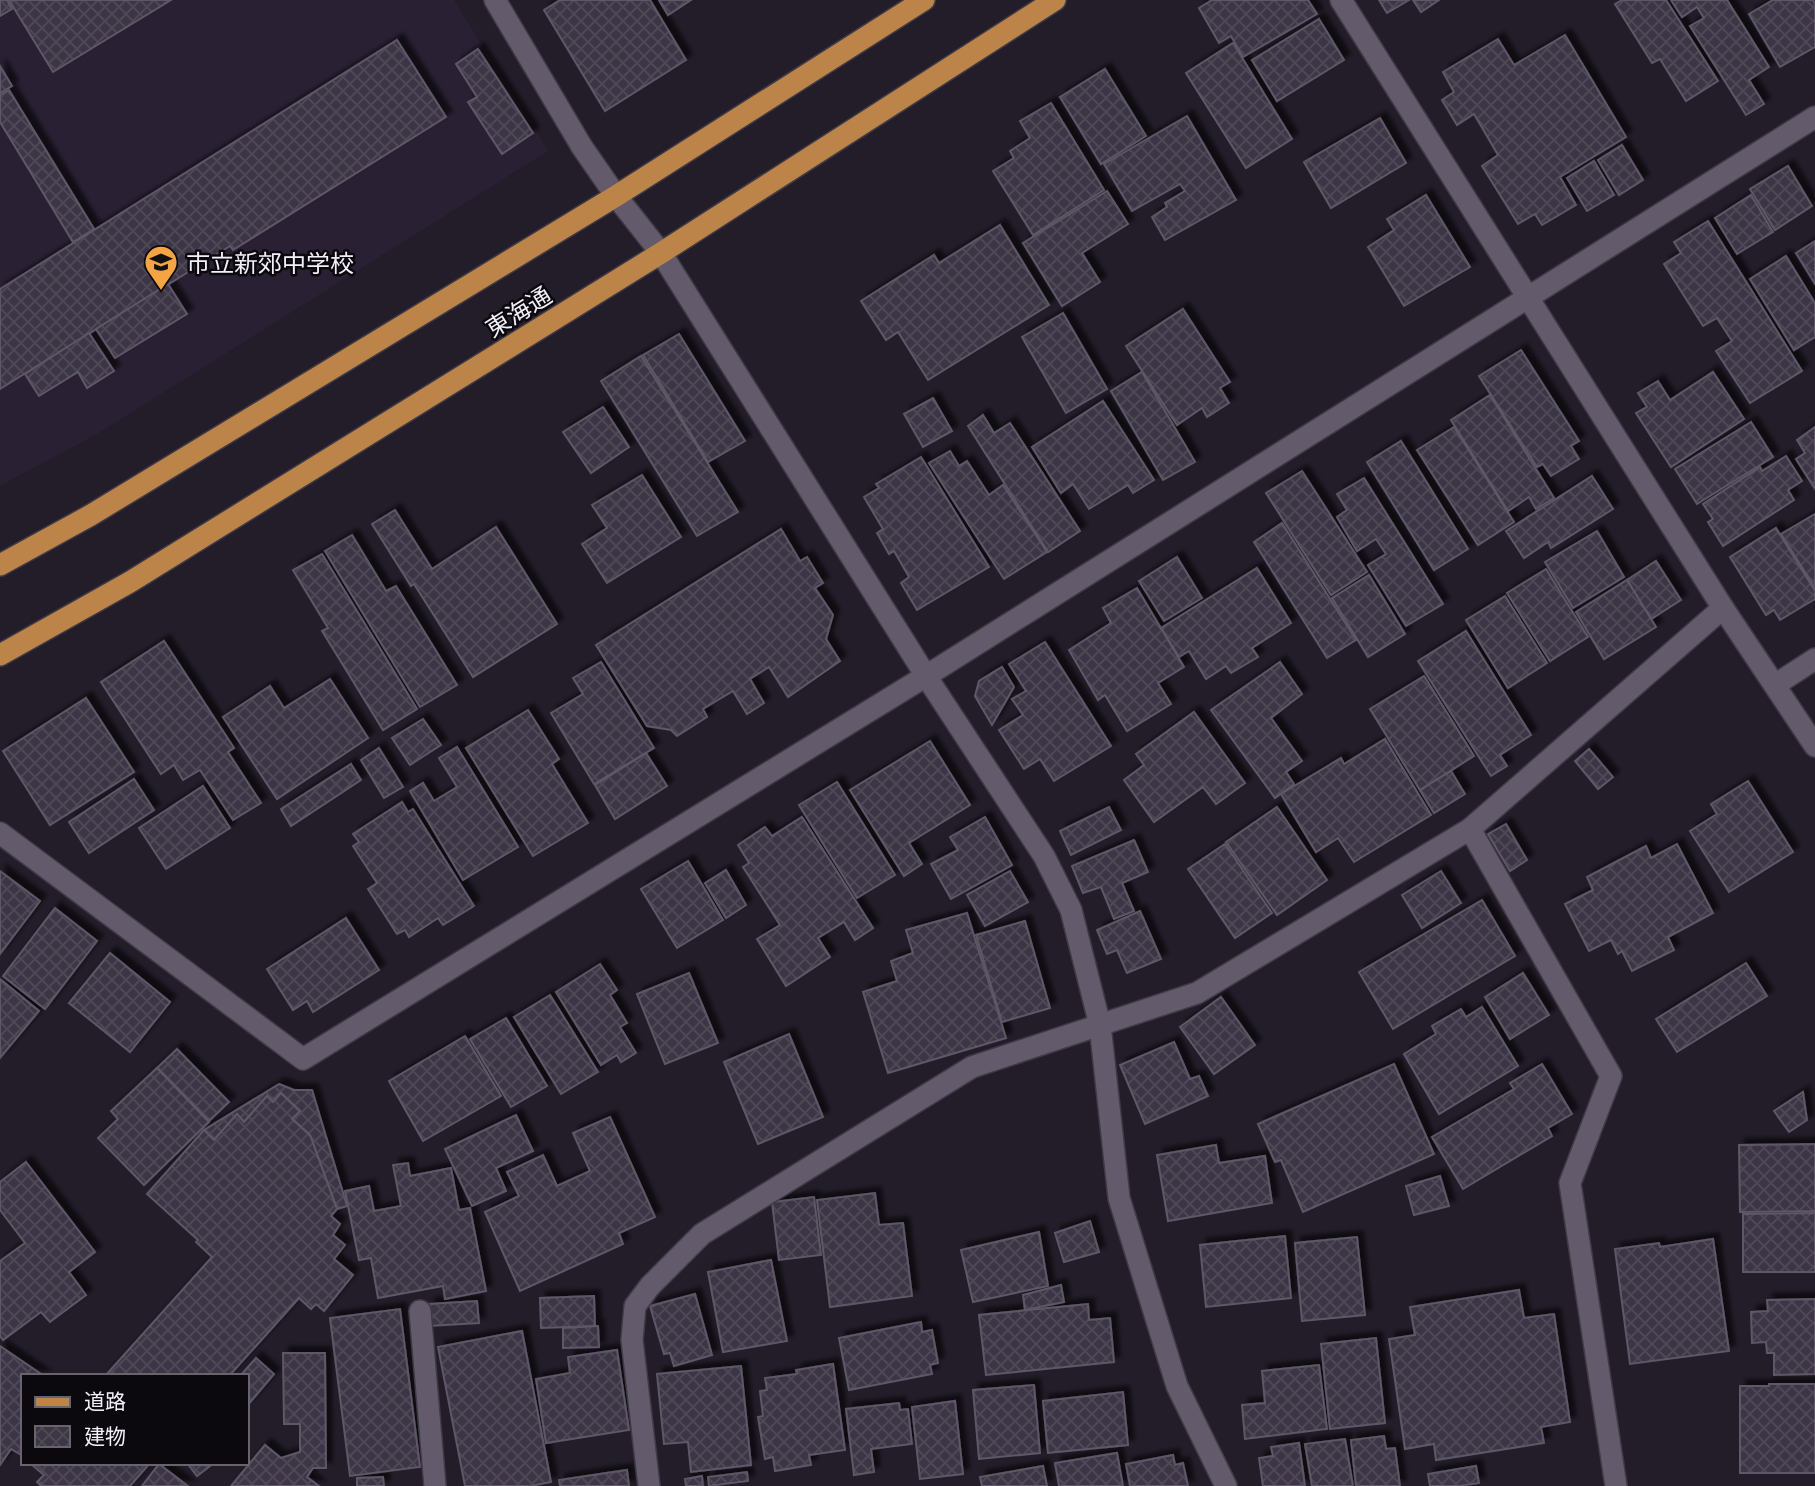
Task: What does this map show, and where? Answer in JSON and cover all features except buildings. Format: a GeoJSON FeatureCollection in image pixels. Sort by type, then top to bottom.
{"type":"FeatureCollection","features":[{"type":"Feature","properties":{"kind":"main road","name":"東海通"},"geometry":{"type":"LineString","coordinates":[[0,565],[91,515],[615,196],[924,0]]}},
{"type":"Feature","properties":{"kind":"main road","name":"東海通"},"geometry":{"type":"LineString","coordinates":[[0,655],[130,582],[662,254],[1055,0]]}},
{"type":"Feature","properties":{"kind":"street"},"geometry":{"type":"LineString","coordinates":[[495,0],[582,147],[615,196],[662,254],[926,676],[1044,856],[1071,910],[1100,1025],[1119,1198],[1177,1386],[1226,1486]]}},
{"type":"Feature","properties":{"kind":"street"},"geometry":{"type":"LineString","coordinates":[[1341,0],[1723,608],[1815,746]]}},
{"type":"Feature","properties":{"kind":"street"},"geometry":{"type":"LineString","coordinates":[[0,834],[303,1059],[926,676],[1815,117]]}},
{"type":"Feature","properties":{"kind":"street"},"geometry":{"type":"LineString","coordinates":[[649,1486],[632,1340],[635,1306],[650,1286],[702,1234],[972,1067],[1197,993],[1470,829],[1723,608]]}},
{"type":"Feature","properties":{"kind":"street"},"geometry":{"type":"LineString","coordinates":[[1774,685],[1815,659]]}},
{"type":"Feature","properties":{"kind":"street"},"geometry":{"type":"LineString","coordinates":[[1470,829],[1611,1076],[1570,1183],[1616,1486]]}},
{"type":"Feature","properties":{"kind":"street"},"geometry":{"type":"LineString","coordinates":[[420,1311],[435,1486]]}},
{"type":"Feature","properties":{"kind":"shaded area","name":"市立新郊中学校"},"geometry":{"type":"Polygon","coordinates":[[[0,0],[454,0],[548,151],[97,434],[0,486],[0,0]]]}},
{"type":"Feature","properties":{"kind":"place","name":"市立新郊中学校"},"geometry":{"type":"Point","coordinates":[161,292]}}]}
